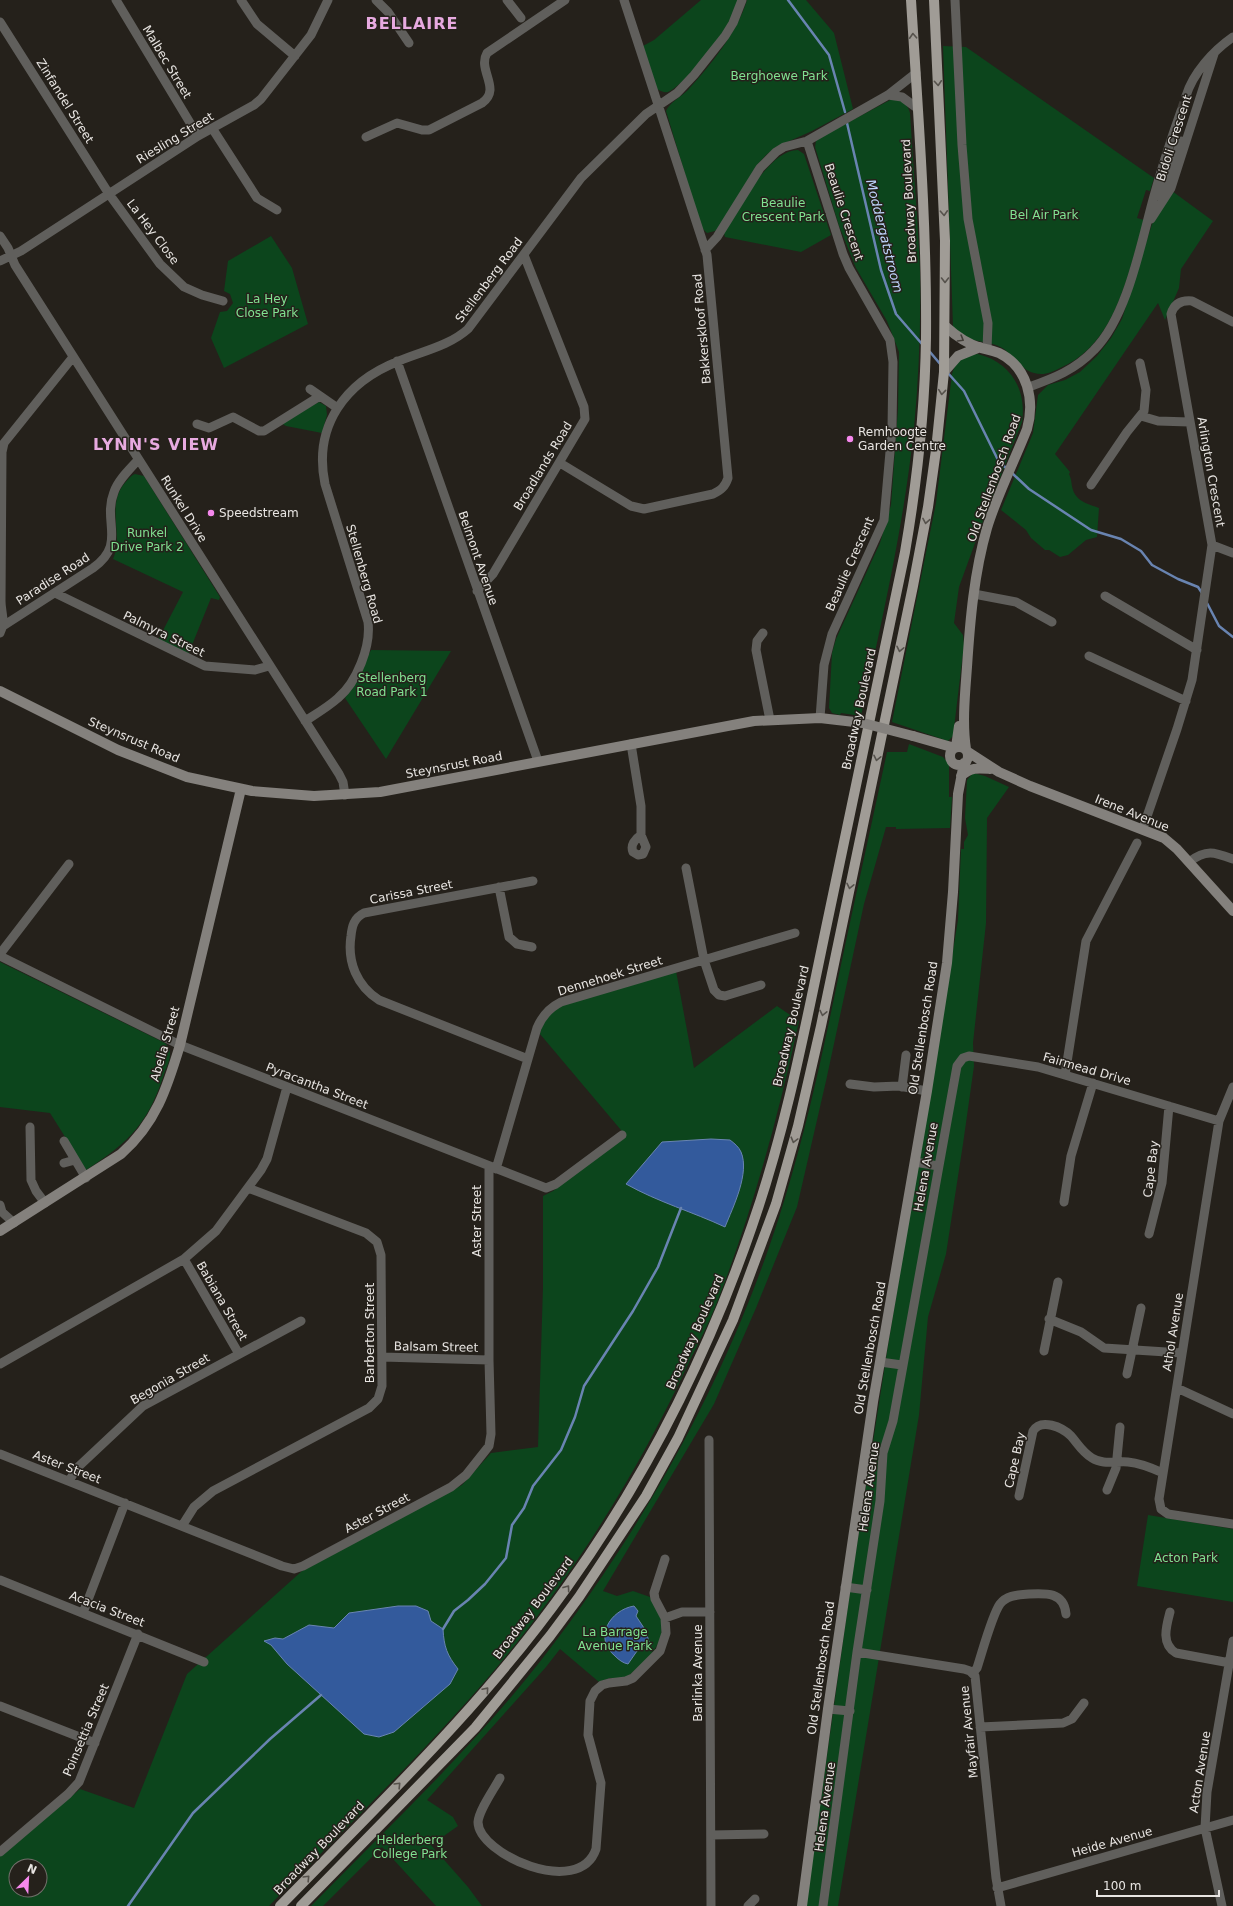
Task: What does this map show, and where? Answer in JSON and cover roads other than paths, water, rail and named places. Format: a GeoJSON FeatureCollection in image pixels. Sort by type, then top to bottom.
{"type":"FeatureCollection","features":[{"type":"Feature","properties":{"kind":"main road","name":"Broadway Boulevard"},"geometry":{"type":"LineString","coordinates":[[280,1906],[456,1724],[518,1652],[570,1584],[623,1503],[670,1419],[721,1310],[752,1227],[775,1155],[805,1027],[909,529],[923,401],[926,340],[925,244],[911,0]]}},
{"type":"Feature","properties":{"kind":"main road"},"geometry":{"type":"LineString","coordinates":[[301,1906],[475,1728],[550,1636],[579,1597],[646,1496],[678,1438],[733,1320],[776,1204],[798,1126],[819,1034],[923,535],[935,457],[944,372],[945,241],[934,0]]}},
{"type":"Feature","properties":{"kind":"street","name":"Malbec Street"},"geometry":{"type":"LineString","coordinates":[[116,0],[198,136]]}},
{"type":"Feature","properties":{"kind":"street"},"geometry":{"type":"LineString","coordinates":[[241,0],[257,24],[295,56]]}},
{"type":"Feature","properties":{"kind":"street","name":"Riesling Street"},"geometry":{"type":"LineString","coordinates":[[0,261],[21,251],[198,136],[245,111],[257,102],[314,31],[328,0]]}},
{"type":"Feature","properties":{"kind":"street"},"geometry":{"type":"LineString","coordinates":[[376,0],[385,9],[410,43]]}},
{"type":"Feature","properties":{"kind":"street"},"geometry":{"type":"LineString","coordinates":[[507,0],[521,18]]}},
{"type":"Feature","properties":{"kind":"street"},"geometry":{"type":"LineString","coordinates":[[366,137],[397,123],[422,130],[429,130],[487,99],[491,91],[484,62],[487,53],[565,0]]}},
{"type":"Feature","properties":{"kind":"street","name":"Bakkerskloof Road"},"geometry":{"type":"LineString","coordinates":[[560,463],[631,506],[644,509],[713,494],[722,490],[728,478],[713,315],[705,250],[624,0]]}},
{"type":"Feature","properties":{"kind":"street","name":"Stellenberg Road"},"geometry":{"type":"LineString","coordinates":[[305,721],[330,705],[346,690],[365,652],[369,633],[368,622],[325,484],[322,468],[321,458],[325,440],[336,407],[346,394],[368,377],[397,361],[450,342],[468,330],[581,178],[646,114],[685,85],[712,54],[733,23],[742,0]]}},
{"type":"Feature","properties":{"kind":"street"},"geometry":{"type":"LineString","coordinates":[[944,372],[958,356],[984,348],[988,323],[968,220],[962,145],[956,0]]}},
{"type":"Feature","properties":{"kind":"street","name":"Zinfandel Street"},"geometry":{"type":"LineString","coordinates":[[0,22],[109,194]]}},
{"type":"Feature","properties":{"kind":"street","name":"Bidoli Crescent"},"geometry":{"type":"LineString","coordinates":[[1214,54],[1190,98],[1199,71],[1214,54],[1233,37]]}},
{"type":"Feature","properties":{"kind":"street","name":"Bidoli Crescent"},"geometry":{"type":"LineString","coordinates":[[1158,201],[1171,188],[1214,54]]}},
{"type":"Feature","properties":{"kind":"street"},"geometry":{"type":"LineString","coordinates":[[705,250],[717,237],[757,173],[768,160],[784,147],[807,140],[888,95],[916,73]]}},
{"type":"Feature","properties":{"kind":"street"},"geometry":{"type":"LineString","coordinates":[[888,95],[902,97],[917,108]]}},
{"type":"Feature","properties":{"kind":"street","name":"Bidoli Crescent"},"geometry":{"type":"LineString","coordinates":[[1029,387],[1058,377],[1069,371],[1095,350],[1109,332],[1122,305],[1146,225],[1158,201],[1185,113],[1182,124],[1168,149],[1158,201]]}},
{"type":"Feature","properties":{"kind":"street"},"geometry":{"type":"LineString","coordinates":[[212,128],[257,198],[277,210]]}},
{"type":"Feature","properties":{"kind":"street","name":"Beaulie Crescent"},"geometry":{"type":"LineString","coordinates":[[807,140],[843,254],[849,268],[885,330],[893,349],[892,430],[884,520],[832,634],[824,664],[826,718]]}},
{"type":"Feature","properties":{"kind":"street","name":"La Hey Close"},"geometry":{"type":"LineString","coordinates":[[109,194],[146,247],[170,274],[192,291],[223,301]]}},
{"type":"Feature","properties":{"kind":"street","name":"Runkel Drive"},"geometry":{"type":"LineString","coordinates":[[0,236],[15,265],[343,782],[345,795]]}},
{"type":"Feature","properties":{"kind":"street","name":"Broadlands Road"},"geometry":{"type":"LineString","coordinates":[[477,592],[493,574],[585,419],[584,407],[524,255]]}},
{"type":"Feature","properties":{"kind":"street","name":"Arlington Crescent"},"geometry":{"type":"LineString","coordinates":[[1143,828],[1186,701],[1198,650],[1212,545],[1171,318],[1176,306],[1185,301],[1195,302],[1233,322]]}},
{"type":"Feature","properties":{"kind":"street","name":"Old Stellenbosch Road"},"geometry":{"type":"LineString","coordinates":[[945,326],[960,339],[1000,353],[1008,359],[1029,387],[1031,403],[1030,419],[987,527],[981,550],[974,594],[964,728],[958,752]]}},
{"type":"Feature","properties":{"kind":"street"},"geometry":{"type":"LineString","coordinates":[[2,630],[4,618],[1,601],[3,447],[8,436],[73,357]]}},
{"type":"Feature","properties":{"kind":"street","name":"Belmont Avenue"},"geometry":{"type":"LineString","coordinates":[[397,361],[477,592],[538,761]]}},
{"type":"Feature","properties":{"kind":"street"},"geometry":{"type":"LineString","coordinates":[[1091,485],[1144,410],[1146,399],[1140,363]]}},
{"type":"Feature","properties":{"kind":"street"},"geometry":{"type":"LineString","coordinates":[[310,389],[336,407]]}},
{"type":"Feature","properties":{"kind":"street"},"geometry":{"type":"LineString","coordinates":[[197,424],[209,428],[233,417],[259,431],[264,431],[320,396]]}},
{"type":"Feature","properties":{"kind":"street"},"geometry":{"type":"LineString","coordinates":[[1141,416],[1158,421],[1189,422]]}},
{"type":"Feature","properties":{"kind":"street","name":"Paradise Road"},"geometry":{"type":"LineString","coordinates":[[2,630],[101,562],[108,554],[111,542],[111,500],[114,491],[138,460]]}},
{"type":"Feature","properties":{"kind":"street"},"geometry":{"type":"LineString","coordinates":[[1212,545],[1233,553]]}},
{"type":"Feature","properties":{"kind":"street","name":"Palmyra Street"},"geometry":{"type":"LineString","coordinates":[[55,593],[205,666],[255,670],[269,666]]}},
{"type":"Feature","properties":{"kind":"street"},"geometry":{"type":"LineString","coordinates":[[974,594],[1016,602],[1052,622]]}},
{"type":"Feature","properties":{"kind":"street"},"geometry":{"type":"LineString","coordinates":[[1105,596],[1198,650]]}},
{"type":"Feature","properties":{"kind":"street"},"geometry":{"type":"LineString","coordinates":[[763,633],[757,641],[756,650],[770,720]]}},
{"type":"Feature","properties":{"kind":"street"},"geometry":{"type":"LineString","coordinates":[[1089,656],[1186,701]]}},
{"type":"Feature","properties":{"kind":"street","name":"Old Stellenbosch Road"},"geometry":{"type":"LineString","coordinates":[[802,1906],[845,1587],[880,1362],[927,1091],[947,956],[953,892],[958,794],[958,752],[962,700],[966,690]]}},
{"type":"Feature","properties":{"kind":"street","name":"Steynsrust Road"},"geometry":{"type":"LineString","coordinates":[[0,691],[146,762],[187,777],[241,789],[280,794],[314,796],[380,792],[723,726],[770,720],[826,718],[869,725],[913,736],[958,752]]}},
{"type":"Feature","properties":{"kind":"street"},"geometry":{"type":"LineString","coordinates":[[966,709],[966,727],[973,750],[980,760]]}},
{"type":"Feature","properties":{"kind":"street"},"geometry":{"type":"LineString","coordinates":[[631,744],[641,806],[640,835]]}},
{"type":"Feature","properties":{"kind":"street","name":"Old Stellenbosch Road"},"geometry":{"type":"LineString","coordinates":[[958,752],[968,758],[964,763],[958,794]]}},
{"type":"Feature","properties":{"kind":"street","name":"Irene Avenue"},"geometry":{"type":"LineString","coordinates":[[958,752],[980,760],[995,770],[1068,802],[1143,828],[1168,840],[1190,862],[1233,911]]}},
{"type":"Feature","properties":{"kind":"street","name":"Irene Avenue"},"geometry":{"type":"LineString","coordinates":[[964,763],[995,770]]}},
{"type":"Feature","properties":{"kind":"street"},"geometry":{"type":"LineString","coordinates":[[961,776],[974,768],[995,770]]}},
{"type":"Feature","properties":{"kind":"street","name":"Abelia Street"},"geometry":{"type":"LineString","coordinates":[[0,1232],[86,1178],[121,1154],[136,1141],[149,1123],[167,1086],[180,1046],[241,789]]}},
{"type":"Feature","properties":{"kind":"street"},"geometry":{"type":"LineString","coordinates":[[1065,1075],[1086,941],[1137,844]]}},
{"type":"Feature","properties":{"kind":"street"},"geometry":{"type":"LineString","coordinates":[[1190,862],[1202,854],[1210,852],[1233,859]]}},
{"type":"Feature","properties":{"kind":"street"},"geometry":{"type":"LineString","coordinates":[[0,955],[69,864]]}},
{"type":"Feature","properties":{"kind":"street"},"geometry":{"type":"LineString","coordinates":[[686,868],[704,960],[714,990],[720,995],[725,996],[761,985]]}},
{"type":"Feature","properties":{"kind":"street","name":"Carissa Street"},"geometry":{"type":"LineString","coordinates":[[528,1059],[379,1000],[370,994],[362,985],[350,962],[349,950],[352,927],[356,919],[364,913],[533,880]]}},
{"type":"Feature","properties":{"kind":"street"},"geometry":{"type":"LineString","coordinates":[[499,887],[509,936],[517,944],[532,947]]}},
{"type":"Feature","properties":{"kind":"street","name":"Dennehoek Street"},"geometry":{"type":"LineString","coordinates":[[493,1167],[539,1022],[547,1011],[556,1004],[795,933]]}},
{"type":"Feature","properties":{"kind":"street","name":"Pyracantha Street"},"geometry":{"type":"LineString","coordinates":[[0,955],[180,1046],[542,1186],[550,1188],[622,1135]]}},
{"type":"Feature","properties":{"kind":"street"},"geometry":{"type":"LineString","coordinates":[[902,1087],[906,1055]]}},
{"type":"Feature","properties":{"kind":"street","name":"Fairmead Drive"},"geometry":{"type":"LineString","coordinates":[[954,1073],[959,1061],[969,1056],[1024,1064],[1219,1121]]}},
{"type":"Feature","properties":{"kind":"street","name":"Helena Avenue"},"geometry":{"type":"LineString","coordinates":[[823,1906],[857,1652],[880,1500],[884,1453],[893,1421],[954,1073]]}},
{"type":"Feature","properties":{"kind":"street"},"geometry":{"type":"LineString","coordinates":[[1064,1202],[1071,1156],[1093,1083]]}},
{"type":"Feature","properties":{"kind":"street"},"geometry":{"type":"LineString","coordinates":[[850,1084],[874,1087],[902,1087],[927,1091]]}},
{"type":"Feature","properties":{"kind":"street"},"geometry":{"type":"LineString","coordinates":[[0,1364],[184,1259],[216,1231],[262,1170],[267,1159],[287,1087]]}},
{"type":"Feature","properties":{"kind":"street","name":"Athol Avenue"},"geometry":{"type":"LineString","coordinates":[[1233,1087],[1219,1121],[1159,1503],[1164,1512],[1233,1524]]}},
{"type":"Feature","properties":{"kind":"street","name":"Cape Bay"},"geometry":{"type":"LineString","coordinates":[[1149,1234],[1162,1183],[1169,1106]]}},
{"type":"Feature","properties":{"kind":"street"},"geometry":{"type":"LineString","coordinates":[[30,1127],[31,1180],[36,1191],[45,1204]]}},
{"type":"Feature","properties":{"kind":"street"},"geometry":{"type":"LineString","coordinates":[[64,1142],[86,1178]]}},
{"type":"Feature","properties":{"kind":"street"},"geometry":{"type":"LineString","coordinates":[[64,1163],[75,1160]]}},
{"type":"Feature","properties":{"kind":"street"},"geometry":{"type":"LineString","coordinates":[[915,1162],[938,1166]]}},
{"type":"Feature","properties":{"kind":"street","name":"Aster Street"},"geometry":{"type":"LineString","coordinates":[[0,1454],[282,1566],[294,1569],[303,1566],[444,1491],[466,1475],[489,1446],[491,1434],[489,1360],[493,1167]]}},
{"type":"Feature","properties":{"kind":"street","name":"Barberton Street"},"geometry":{"type":"LineString","coordinates":[[182,1526],[194,1507],[213,1491],[374,1404],[381,1394],[381,1255],[377,1242],[366,1233],[248,1188]]}},
{"type":"Feature","properties":{"kind":"street"},"geometry":{"type":"LineString","coordinates":[[0,1205],[2,1212],[14,1223]]}},
{"type":"Feature","properties":{"kind":"street","name":"Babiana Street"},"geometry":{"type":"LineString","coordinates":[[184,1259],[239,1354]]}},
{"type":"Feature","properties":{"kind":"street"},"geometry":{"type":"LineString","coordinates":[[1044,1351],[1049,1319],[1058,1282]]}},
{"type":"Feature","properties":{"kind":"street"},"geometry":{"type":"LineString","coordinates":[[1127,1374],[1141,1308]]}},
{"type":"Feature","properties":{"kind":"street"},"geometry":{"type":"LineString","coordinates":[[1049,1319],[1081,1332],[1101,1347],[1182,1353]]}},
{"type":"Feature","properties":{"kind":"street","name":"Begonia Street"},"geometry":{"type":"LineString","coordinates":[[69,1481],[77,1468],[135,1411],[300,1321]]}},
{"type":"Feature","properties":{"kind":"street","name":"Balsam Street"},"geometry":{"type":"LineString","coordinates":[[382,1358],[489,1360]]}},
{"type":"Feature","properties":{"kind":"street"},"geometry":{"type":"LineString","coordinates":[[880,1362],[902,1365]]}},
{"type":"Feature","properties":{"kind":"street"},"geometry":{"type":"LineString","coordinates":[[1177,1388],[1233,1414]]}},
{"type":"Feature","properties":{"kind":"street","name":"Cape Bay"},"geometry":{"type":"LineString","coordinates":[[1019,1496],[1033,1431],[1040,1425],[1045,1424],[1063,1430],[1071,1436],[1081,1450],[1092,1458],[1101,1462],[1136,1464],[1163,1473]]}},
{"type":"Feature","properties":{"kind":"street"},"geometry":{"type":"LineString","coordinates":[[1107,1490],[1115,1473],[1120,1427]]}},
{"type":"Feature","properties":{"kind":"street","name":"Barlinka Avenue"},"geometry":{"type":"LineString","coordinates":[[709,1440],[711,1906]]}},
{"type":"Feature","properties":{"kind":"street"},"geometry":{"type":"LineString","coordinates":[[83,1613],[125,1503]]}},
{"type":"Feature","properties":{"kind":"street"},"geometry":{"type":"LineString","coordinates":[[500,1778],[480,1814],[478,1821],[481,1832],[500,1851],[509,1857],[548,1871],[577,1870],[592,1858],[596,1849],[601,1783],[588,1736],[590,1701],[598,1688],[609,1683],[626,1682],[633,1678],[656,1656],[665,1639],[665,1618],[654,1594],[665,1559]]}},
{"type":"Feature","properties":{"kind":"street","name":"Acacia Street"},"geometry":{"type":"LineString","coordinates":[[0,1580],[138,1634],[204,1662]]}},
{"type":"Feature","properties":{"kind":"street"},"geometry":{"type":"LineString","coordinates":[[845,1587],[866,1590]]}},
{"type":"Feature","properties":{"kind":"street"},"geometry":{"type":"LineString","coordinates":[[973,1673],[977,1668],[998,1608],[1007,1598],[1036,1594],[1052,1594],[1062,1601],[1066,1614]]}},
{"type":"Feature","properties":{"kind":"street"},"geometry":{"type":"LineString","coordinates":[[665,1618],[682,1612],[710,1612]]}},
{"type":"Feature","properties":{"kind":"street"},"geometry":{"type":"LineString","coordinates":[[1170,1612],[1166,1633],[1170,1649],[1176,1653],[1230,1663]]}},
{"type":"Feature","properties":{"kind":"street","name":"Poinsettia Street"},"geometry":{"type":"LineString","coordinates":[[0,1852],[74,1788],[82,1777],[138,1634]]}},
{"type":"Feature","properties":{"kind":"street","name":"Acton Avenue"},"geometry":{"type":"LineString","coordinates":[[1222,1906],[1205,1828],[1207,1792],[1233,1640]]}},
{"type":"Feature","properties":{"kind":"street","name":"Mayfair Avenue"},"geometry":{"type":"LineString","coordinates":[[857,1652],[964,1668],[973,1673],[976,1680],[997,1888],[1001,1906]]}},
{"type":"Feature","properties":{"kind":"street"},"geometry":{"type":"LineString","coordinates":[[980,1727],[1063,1723],[1072,1719],[1084,1703]]}},
{"type":"Feature","properties":{"kind":"street"},"geometry":{"type":"LineString","coordinates":[[0,1706],[95,1743]]}},
{"type":"Feature","properties":{"kind":"street"},"geometry":{"type":"LineString","coordinates":[[828,1709],[850,1711]]}},
{"type":"Feature","properties":{"kind":"street","name":"Heide Avenue"},"geometry":{"type":"LineString","coordinates":[[997,1888],[1233,1820]]}},
{"type":"Feature","properties":{"kind":"street"},"geometry":{"type":"LineString","coordinates":[[711,1835],[764,1834]]}},
{"type":"Feature","properties":{"kind":"street"},"geometry":{"type":"LineString","coordinates":[[748,1906],[755,1899]]}},
{"type":"Feature","properties":{"kind":"water"},"geometry":{"type":"Polygon","coordinates":[[[711,1139],[730,1140],[739,1148],[743,1160],[742,1180],[725,1227],[650,1196],[626,1184],[662,1142],[711,1139]]]}},
{"type":"Feature","properties":{"kind":"water"},"geometry":{"type":"Polygon","coordinates":[[[398,1606],[416,1606],[428,1611],[431,1621],[443,1629],[444,1641],[447,1650],[458,1669],[450,1684],[394,1732],[379,1737],[364,1734],[287,1664],[271,1645],[264,1641],[275,1638],[283,1639],[309,1625],[334,1628],[349,1613],[398,1606]]]}},
{"type":"Feature","properties":{"kind":"water"},"geometry":{"type":"Polygon","coordinates":[[[634,1606],[638,1611],[636,1616],[646,1631],[649,1642],[637,1651],[628,1664],[620,1660],[609,1649],[605,1641],[605,1633],[607,1626],[618,1613],[634,1606]]]}},
{"type":"Feature","properties":{"kind":"waterway","name":"Moddergatstroom"},"geometry":{"type":"LineString","coordinates":[[788,0],[829,55],[845,112]]}},
{"type":"Feature","properties":{"kind":"waterway","name":"Moddergatstroom"},"geometry":{"type":"LineString","coordinates":[[847,123],[881,270],[896,314],[922,344]]}},
{"type":"Feature","properties":{"kind":"waterway","name":"Moddergatstroom"},"geometry":{"type":"LineString","coordinates":[[930,352],[941,365]]}},
{"type":"Feature","properties":{"kind":"waterway","name":"Moddergatstroom"},"geometry":{"type":"LineString","coordinates":[[947,372],[964,391],[998,460],[1006,468]]}},
{"type":"Feature","properties":{"kind":"waterway","name":"Moddergatstroom"},"geometry":{"type":"LineString","coordinates":[[1013,474],[1029,489],[1091,530],[1121,539],[1141,551],[1152,565],[1178,579],[1198,587],[1202,593]]}},
{"type":"Feature","properties":{"kind":"waterway","name":"Moddergatstroom"},"geometry":{"type":"LineString","coordinates":[[1207,603],[1219,626],[1233,637]]}},
{"type":"Feature","properties":{"kind":"waterway"},"geometry":{"type":"LineString","coordinates":[[443,1629],[454,1611],[485,1584],[506,1558],[512,1525],[524,1508],[533,1486],[561,1450],[575,1417],[584,1386],[633,1311],[658,1267],[681,1208]]}},
{"type":"Feature","properties":{"kind":"waterway"},"geometry":{"type":"LineString","coordinates":[[128,1906],[193,1813],[270,1739],[321,1695]]}},
{"type":"Feature","properties":{"kind":"tunnel"},"geometry":{"type":"LineString","coordinates":[[1181,111],[1186,96]]}},
{"type":"Feature","properties":{"kind":"place","name":"Remhoogte Garden Centre"},"geometry":{"type":"Point","coordinates":[850,439]}},
{"type":"Feature","properties":{"kind":"place","name":"Speedstream"},"geometry":{"type":"Point","coordinates":[211,513]}},
{"type":"Feature","properties":{"kind":"district","name":"BELLAIRE"},"geometry":{"type":"Point","coordinates":[412,23]}},
{"type":"Feature","properties":{"kind":"district","name":"LYNN'S VIEW"},"geometry":{"type":"Point","coordinates":[156,444]}},
{"type":"Feature","properties":{"kind":"park label","name":"Berghoewe Park"},"geometry":{"type":"Point","coordinates":[779,76]}},
{"type":"Feature","properties":{"kind":"park label","name":"Beaulie Crescent Park"},"geometry":{"type":"Point","coordinates":[783,210]}},
{"type":"Feature","properties":{"kind":"park label","name":"Bel Air Park"},"geometry":{"type":"Point","coordinates":[1044,215]}},
{"type":"Feature","properties":{"kind":"park label","name":"La Hey Close Park"},"geometry":{"type":"Point","coordinates":[267,306]}},
{"type":"Feature","properties":{"kind":"park label","name":"Runkel Drive Park 2"},"geometry":{"type":"Point","coordinates":[147,540]}},
{"type":"Feature","properties":{"kind":"park label","name":"Stellenberg Road Park 1"},"geometry":{"type":"Point","coordinates":[392,685]}},
{"type":"Feature","properties":{"kind":"park label","name":"Acton Park"},"geometry":{"type":"Point","coordinates":[1186,1558]}},
{"type":"Feature","properties":{"kind":"park label","name":"La Barrage Avenue Park"},"geometry":{"type":"Point","coordinates":[615,1639]}},
{"type":"Feature","properties":{"kind":"park label","name":"Helderberg College Park"},"geometry":{"type":"Point","coordinates":[410,1847]}}]}
